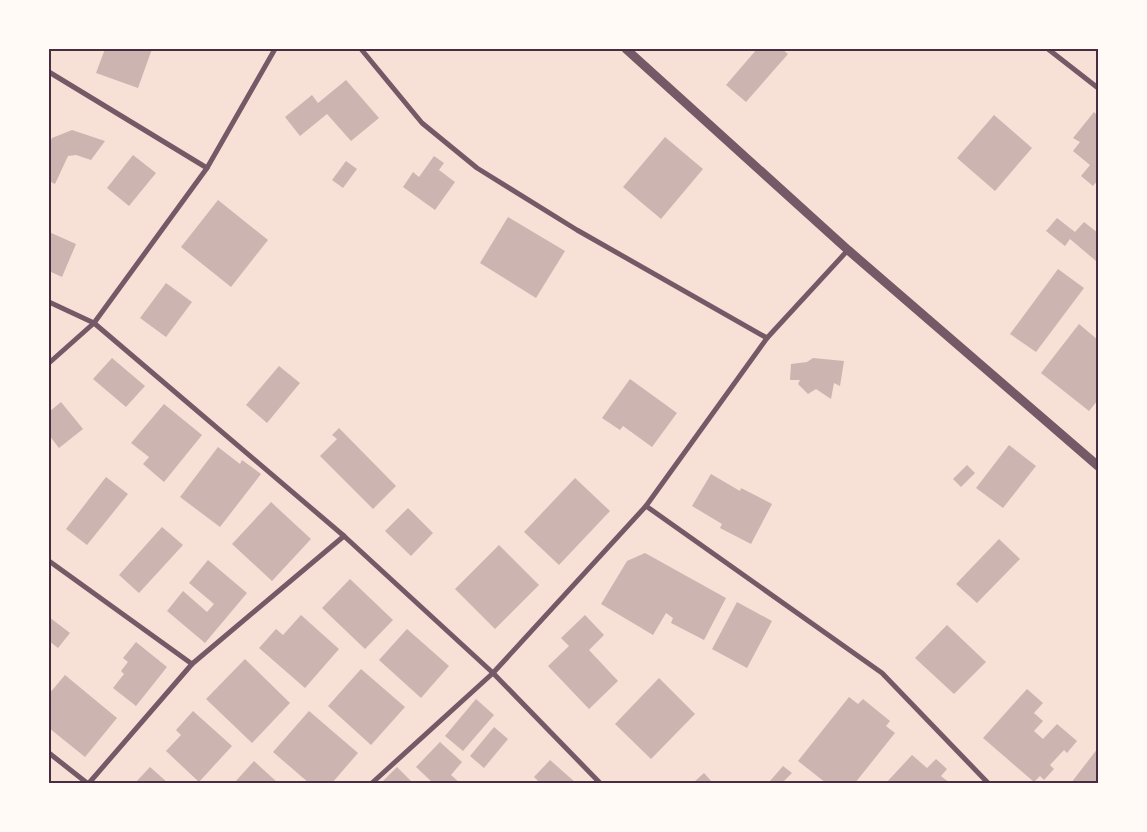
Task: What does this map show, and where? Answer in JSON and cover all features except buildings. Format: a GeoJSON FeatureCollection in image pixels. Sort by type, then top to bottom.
{"type":"FeatureCollection","features":[{"type":"Feature","properties":{"kind":"street"},"geometry":{"type":"LineString","coordinates":[[49,363],[94,324],[207,168],[275,49]]}},
{"type":"Feature","properties":{"kind":"street"},"geometry":{"type":"LineString","coordinates":[[360,49],[422,123],[477,168],[577,230],[767,338]]}},
{"type":"Feature","properties":{"kind":"street"},"geometry":{"type":"LineString","coordinates":[[626,49],[848,250],[1098,466]]}},
{"type":"Feature","properties":{"kind":"street"},"geometry":{"type":"LineString","coordinates":[[1048,49],[1098,88]]}},
{"type":"Feature","properties":{"kind":"street"},"geometry":{"type":"LineString","coordinates":[[49,72],[207,168]]}},
{"type":"Feature","properties":{"kind":"street"},"geometry":{"type":"LineString","coordinates":[[372,783],[493,673],[646,506],[767,338],[848,250]]}},
{"type":"Feature","properties":{"kind":"street"},"geometry":{"type":"LineString","coordinates":[[49,302],[94,324],[344,536],[493,673],[600,783]]}},
{"type":"Feature","properties":{"kind":"street"},"geometry":{"type":"LineString","coordinates":[[646,506],[882,673],[988,783]]}},
{"type":"Feature","properties":{"kind":"street"},"geometry":{"type":"LineString","coordinates":[[49,753],[88,783],[192,664],[344,536]]}},
{"type":"Feature","properties":{"kind":"street"},"geometry":{"type":"LineString","coordinates":[[49,561],[192,664]]}}]}
